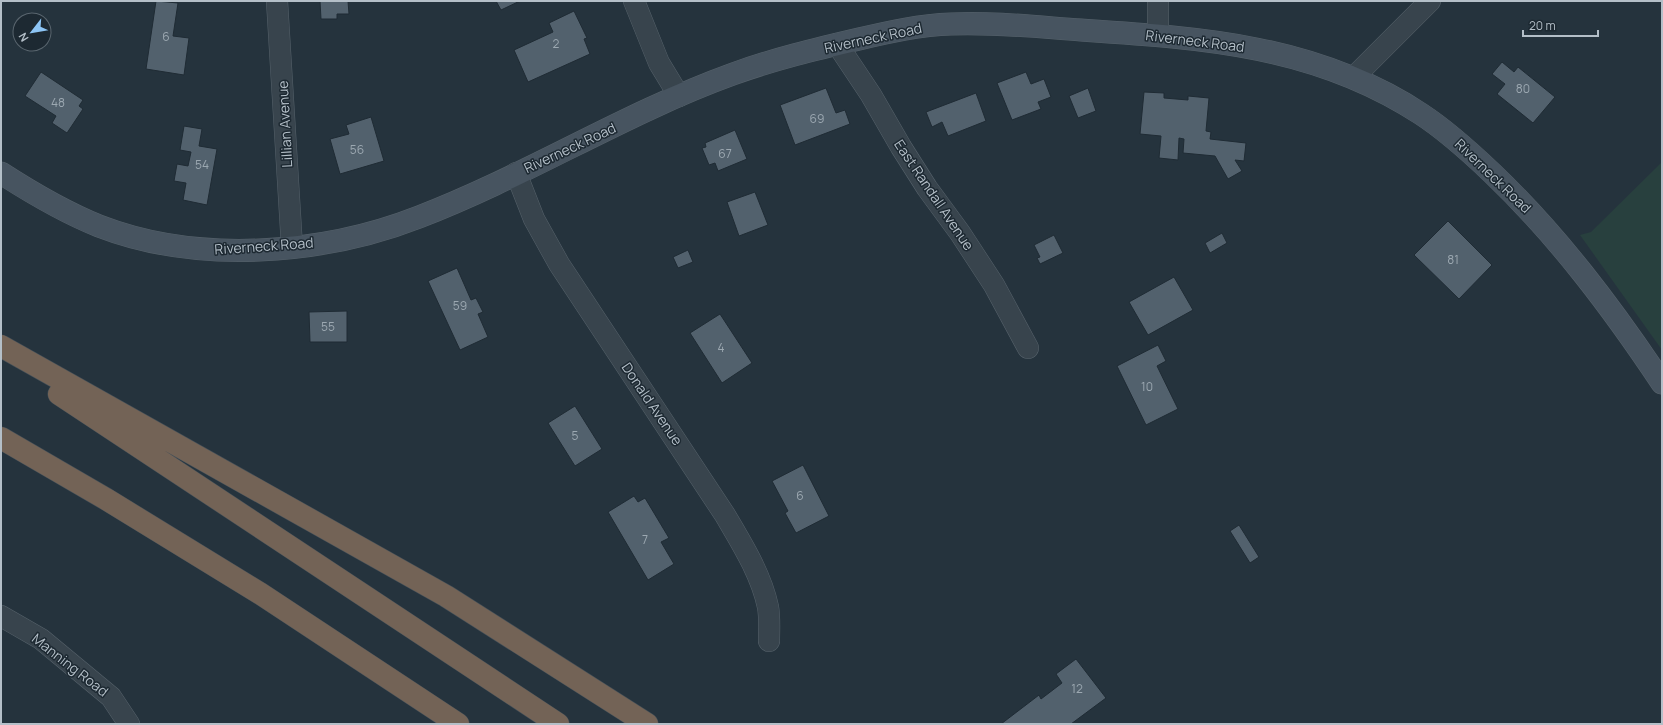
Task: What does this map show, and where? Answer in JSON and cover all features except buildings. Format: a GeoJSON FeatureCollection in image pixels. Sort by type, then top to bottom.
{"type":"FeatureCollection","features":[{"type":"Feature","properties":{"kind":"highway"},"geometry":{"type":"LineString","coordinates":[[1,346],[446,596],[647,724]]}},
{"type":"Feature","properties":{"kind":"highway"},"geometry":{"type":"LineString","coordinates":[[1,357],[558,724]]}},
{"type":"Feature","properties":{"kind":"highway"},"geometry":{"type":"LineString","coordinates":[[1,438],[106,499],[260,594],[458,724]]}},
{"type":"Feature","properties":{"kind":"main road","name":"Riverneck Road"},"geometry":{"type":"LineString","coordinates":[[1,173],[62,210],[103,228],[146,240],[183,247],[216,250],[292,247],[339,239],[416,219],[679,96],[732,74],[780,59],[837,44],[892,32],[948,24],[996,24],[1158,35],[1226,42],[1269,51],[1354,77],[1388,94],[1424,115],[1461,144],[1533,213],[1567,254],[1636,345],[1662,383]]}},
{"type":"Feature","properties":{"kind":"street","name":"Lillian Avenue"},"geometry":{"type":"LineString","coordinates":[[277,1],[292,247]]}},
{"type":"Feature","properties":{"kind":"street"},"geometry":{"type":"LineString","coordinates":[[634,1],[659,63],[679,96]]}},
{"type":"Feature","properties":{"kind":"street"},"geometry":{"type":"LineString","coordinates":[[1158,1],[1158,35]]}},
{"type":"Feature","properties":{"kind":"street"},"geometry":{"type":"LineString","coordinates":[[1354,77],[1430,1]]}},
{"type":"Feature","properties":{"kind":"street","name":"East Randall Avenue"},"geometry":{"type":"LineString","coordinates":[[837,44],[871,95],[927,188],[960,233],[994,285],[1028,348]]}},
{"type":"Feature","properties":{"kind":"street","name":"Donald Avenue"},"geometry":{"type":"LineString","coordinates":[[516,173],[534,219],[559,264],[700,476],[745,550],[758,577],[768,608],[769,641]]}},
{"type":"Feature","properties":{"kind":"street","name":"Manning Road"},"geometry":{"type":"LineString","coordinates":[[1,616],[41,639],[111,697],[129,724]]}},
{"type":"Feature","properties":{"kind":"green space"},"geometry":{"type":"Polygon","coordinates":[[[1662,162],[1662,350],[1580,235],[1591,232],[1662,162]]]}}]}
